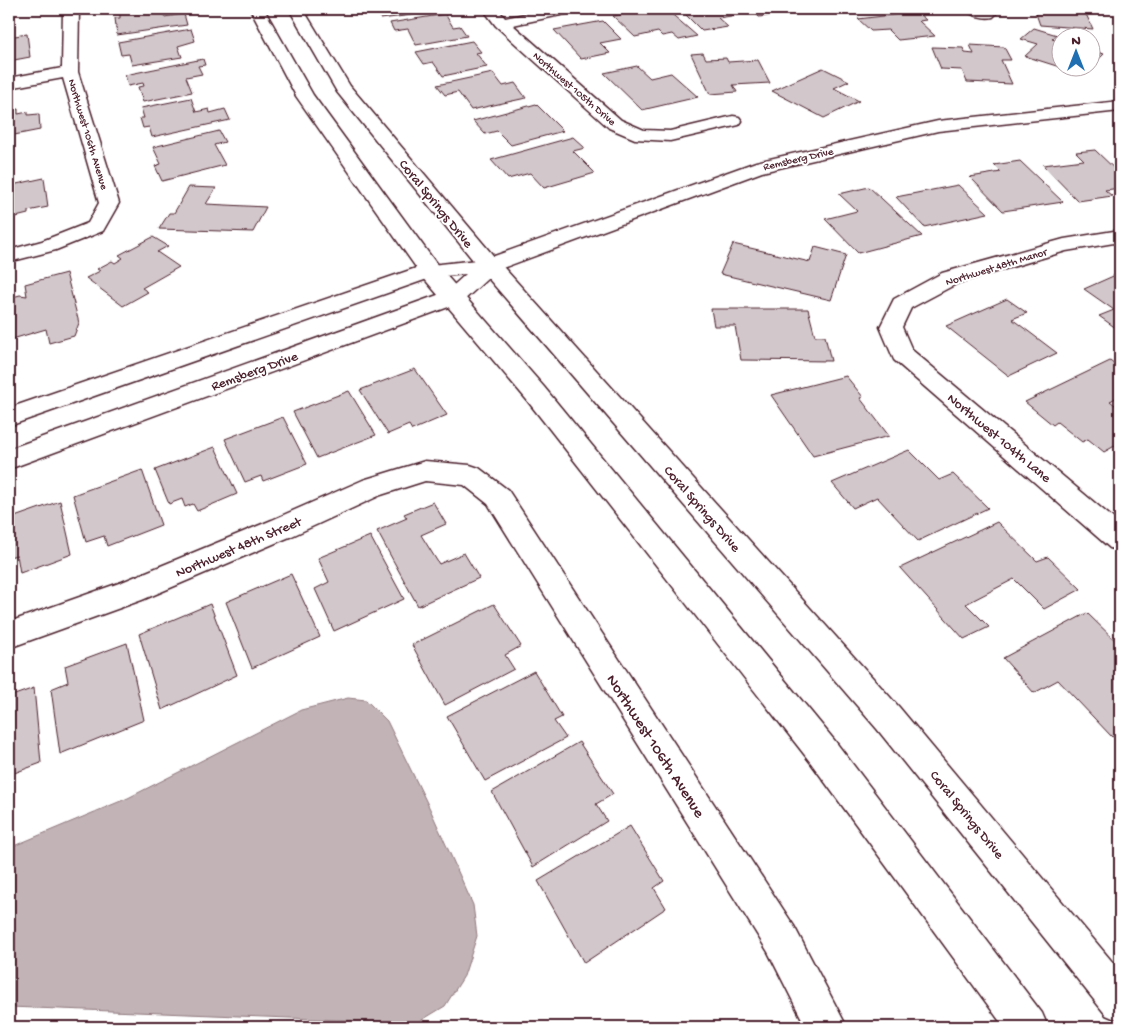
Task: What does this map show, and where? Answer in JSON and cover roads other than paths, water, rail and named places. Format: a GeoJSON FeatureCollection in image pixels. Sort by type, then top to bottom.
{"type":"FeatureCollection","features":[{"type":"Feature","properties":{"kind":"street","name":"Northwest 106th Avenue"},"geometry":{"type":"LineString","coordinates":[[9,256],[49,246],[96,226],[110,203],[70,72],[71,9]]}},
{"type":"Feature","properties":{"kind":"street"},"geometry":{"type":"LineString","coordinates":[[257,9],[305,96],[430,271],[535,393],[823,752],[1028,1027]]}},
{"type":"Feature","properties":{"kind":"street","name":"Coral Springs Drive"},"geometry":{"type":"LineString","coordinates":[[296,9],[343,88],[488,265],[888,718],[1120,1001]]}},
{"type":"Feature","properties":{"kind":"street","name":"Northwest 105th Drive"},"geometry":{"type":"LineString","coordinates":[[491,9],[501,23],[615,124],[642,135],[670,136],[733,122]]}},
{"type":"Feature","properties":{"kind":"street"},"geometry":{"type":"LineString","coordinates":[[501,23],[570,9]]}},
{"type":"Feature","properties":{"kind":"street"},"geometry":{"type":"LineString","coordinates":[[973,9],[988,14]]}},
{"type":"Feature","properties":{"kind":"street"},"geometry":{"type":"LineString","coordinates":[[9,83],[70,72]]}},
{"type":"Feature","properties":{"kind":"street","name":"Remsberg Drive"},"geometry":{"type":"LineString","coordinates":[[9,416],[430,271],[488,265],[756,168],[938,126],[1120,106]]}},
{"type":"Feature","properties":{"kind":"street","name":"Northwest 48th Manor"},"geometry":{"type":"LineString","coordinates":[[891,327],[902,304],[950,278],[1064,245],[1120,236]]}},
{"type":"Feature","properties":{"kind":"street","name":"Remsberg Drive"},"geometry":{"type":"LineString","coordinates":[[9,459],[454,297],[488,265]]}},
{"type":"Feature","properties":{"kind":"street","name":"Northwest 104th Lane"},"geometry":{"type":"LineString","coordinates":[[891,327],[902,354],[1120,540]]}},
{"type":"Feature","properties":{"kind":"street","name":"Northwest 48th Street"},"geometry":{"type":"LineString","coordinates":[[9,635],[132,591],[282,528],[372,487],[424,471],[470,475]]}},
{"type":"Feature","properties":{"kind":"street","name":"Northwest 106th Avenue"},"geometry":{"type":"LineString","coordinates":[[470,475],[498,497],[781,939],[827,1027]]}}]}
